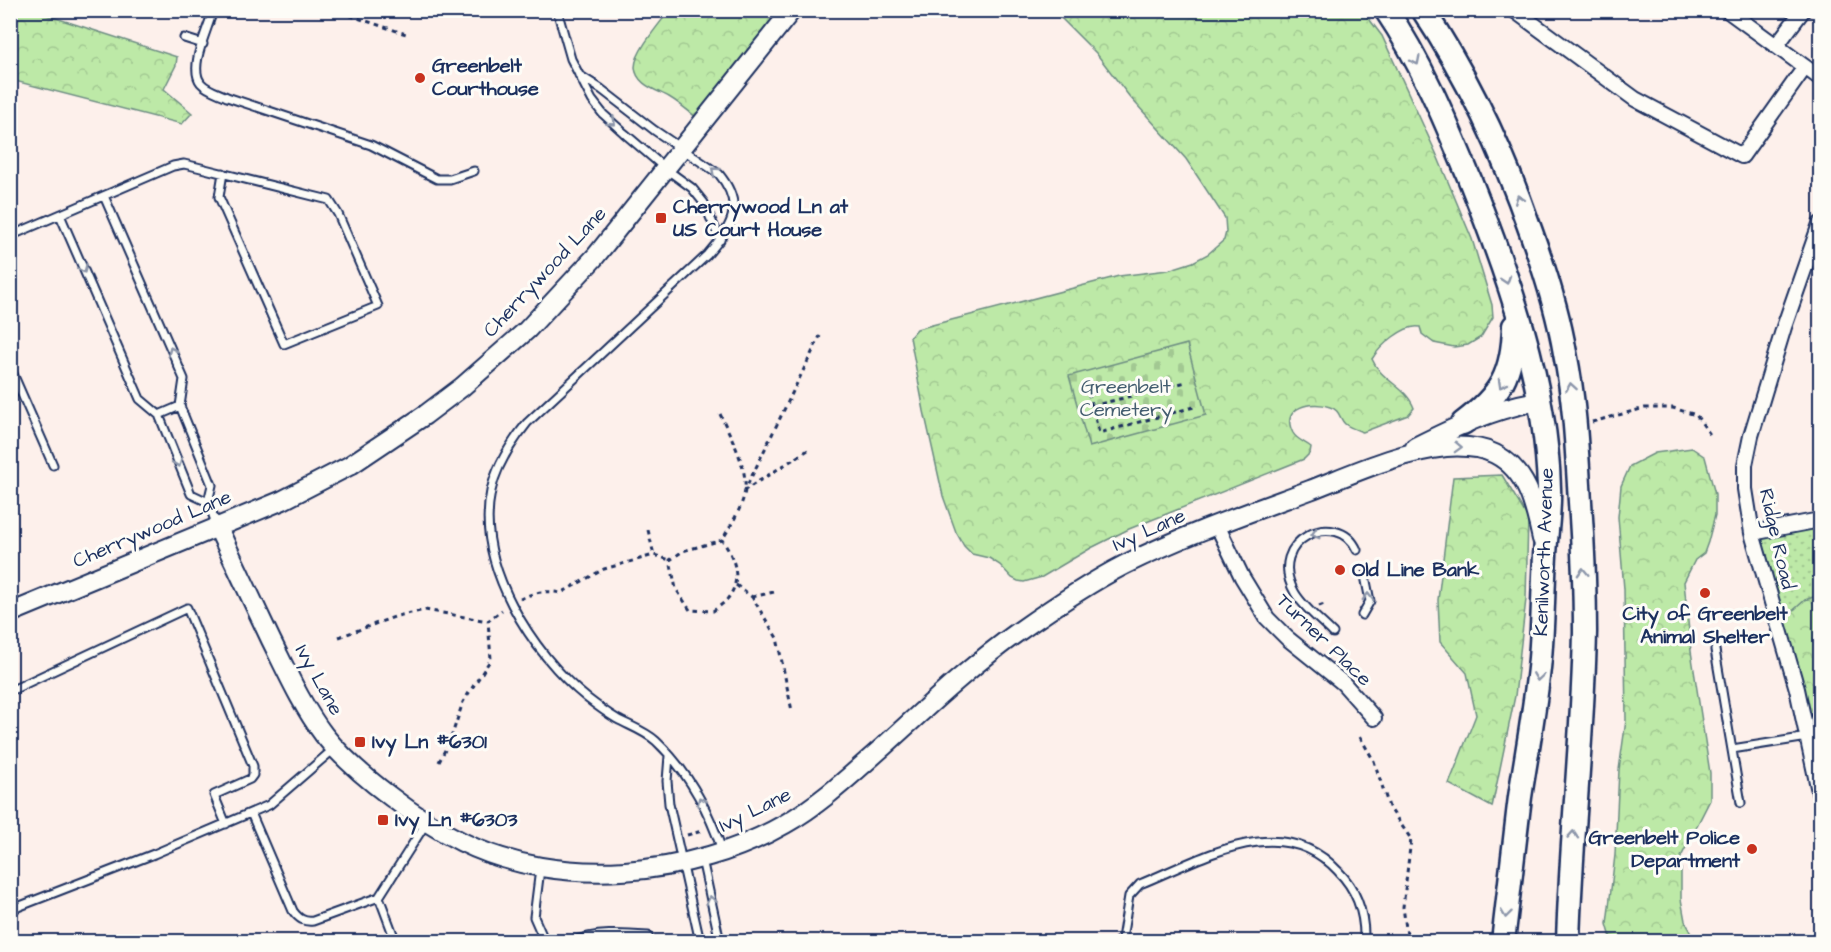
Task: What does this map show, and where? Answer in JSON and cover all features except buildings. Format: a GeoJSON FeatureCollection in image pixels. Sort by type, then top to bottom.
{"type":"FeatureCollection","features":[{"type":"Feature","properties":{"kind":"main road","name":"Kenilworth Avenue"},"geometry":{"type":"LineString","coordinates":[[1386,10],[1412,53],[1449,128],[1484,215],[1527,347],[1547,453],[1549,489],[1540,661],[1503,942]]}},
{"type":"Feature","properties":{"kind":"main road","name":"Kenilworth Avenue"},"geometry":{"type":"LineString","coordinates":[[1423,10],[1446,45],[1483,113],[1507,167],[1558,319],[1570,379],[1576,426],[1585,631],[1568,942]]}},
{"type":"Feature","properties":{"kind":"main road"},"geometry":{"type":"LineString","coordinates":[[1463,423],[1480,411],[1504,382],[1514,350],[1515,306]]}},
{"type":"Feature","properties":{"kind":"main road"},"geometry":{"type":"LineString","coordinates":[[1539,401],[1546,403],[1560,419],[1578,466]]}},
{"type":"Feature","properties":{"kind":"street","name":"Cherrywood Lane"},"geometry":{"type":"LineString","coordinates":[[10,613],[283,500],[349,465],[425,415],[462,387],[527,330],[595,257],[792,10]]}},
{"type":"Feature","properties":{"kind":"street"},"geometry":{"type":"LineString","coordinates":[[1514,10],[1635,99],[1742,156],[1804,67]]}},
{"type":"Feature","properties":{"kind":"street"},"geometry":{"type":"LineString","coordinates":[[1727,10],[1821,78]]}},
{"type":"Feature","properties":{"kind":"street"},"geometry":{"type":"LineString","coordinates":[[1776,46],[1803,10]]}},
{"type":"Feature","properties":{"kind":"street","name":"Ridge Road"},"geometry":{"type":"LineString","coordinates":[[1821,224],[1784,327],[1744,465],[1745,489],[1752,533],[1797,689],[1821,796]]}},
{"type":"Feature","properties":{"kind":"street","name":"Ivy Lane"},"geometry":{"type":"LineString","coordinates":[[1381,463],[1463,423],[1512,405],[1539,401]]}},
{"type":"Feature","properties":{"kind":"street","name":"Ivy Lane"},"geometry":{"type":"LineString","coordinates":[[218,526],[296,690],[325,736],[378,787],[410,811],[463,842],[524,863],[605,871],[682,864],[722,852],[777,828],[826,796],[1000,645],[1071,596],[1126,564],[1176,541],[1381,463],[1424,451],[1449,447],[1477,448],[1496,454],[1512,467],[1527,486],[1536,513],[1545,556]]}},
{"type":"Feature","properties":{"kind":"street"},"geometry":{"type":"LineString","coordinates":[[1752,533],[1821,520]]}},
{"type":"Feature","properties":{"kind":"street","name":"Turner Place"},"geometry":{"type":"LineString","coordinates":[[1217,525],[1242,577],[1268,618],[1287,638],[1343,683],[1374,718]]}},
{"type":"Feature","properties":{"kind":"lane"},"geometry":{"type":"LineString","coordinates":[[213,10],[197,58],[196,74],[205,87],[371,145],[437,179],[450,179],[474,171]]}},
{"type":"Feature","properties":{"kind":"lane"},"geometry":{"type":"LineString","coordinates":[[557,10],[571,59],[592,100],[603,114],[666,169],[692,188],[704,203],[720,240]]}},
{"type":"Feature","properties":{"kind":"lane"},"geometry":{"type":"LineString","coordinates":[[184,38],[203,44]]}},
{"type":"Feature","properties":{"kind":"lane"},"geometry":{"type":"LineString","coordinates":[[579,75],[602,89],[654,130],[719,174],[727,183],[735,208],[730,224],[707,255],[527,423],[513,440],[490,492],[488,520],[492,546],[505,587],[527,632],[547,658],[585,696],[616,718],[647,734],[669,756],[690,780],[700,796],[716,831],[722,852]]}},
{"type":"Feature","properties":{"kind":"lane"},"geometry":{"type":"LineString","coordinates":[[10,236],[152,175],[184,164],[223,173],[329,200],[338,214],[378,306],[284,344],[219,197],[223,173]]}},
{"type":"Feature","properties":{"kind":"lane"},"geometry":{"type":"LineString","coordinates":[[104,196],[184,379],[180,406],[212,485],[208,502],[218,526]]}},
{"type":"Feature","properties":{"kind":"lane"},"geometry":{"type":"LineString","coordinates":[[60,215],[140,399],[159,415],[190,494],[208,502]]}},
{"type":"Feature","properties":{"kind":"lane"},"geometry":{"type":"LineString","coordinates":[[10,367],[53,465]]}},
{"type":"Feature","properties":{"kind":"lane"},"geometry":{"type":"LineString","coordinates":[[159,415],[180,406]]}},
{"type":"Feature","properties":{"kind":"lane"},"geometry":{"type":"LineString","coordinates":[[1333,633],[1301,602],[1294,591],[1287,570],[1287,560],[1291,550],[1306,536],[1318,532],[1340,533],[1351,541],[1357,550]]}},
{"type":"Feature","properties":{"kind":"lane"},"geometry":{"type":"LineString","coordinates":[[1362,615],[1370,601],[1365,576]]}},
{"type":"Feature","properties":{"kind":"lane"},"geometry":{"type":"LineString","coordinates":[[10,691],[188,608],[253,766],[253,775],[250,779],[214,795],[226,824]]}},
{"type":"Feature","properties":{"kind":"lane"},"geometry":{"type":"LineString","coordinates":[[1715,650],[1741,803]]}},
{"type":"Feature","properties":{"kind":"lane"},"geometry":{"type":"LineString","coordinates":[[1732,749],[1808,737]]}},
{"type":"Feature","properties":{"kind":"lane"},"geometry":{"type":"LineString","coordinates":[[10,910],[269,806],[336,747]]}},
{"type":"Feature","properties":{"kind":"lane"},"geometry":{"type":"LineString","coordinates":[[669,756],[667,781],[669,804],[700,942]]}},
{"type":"Feature","properties":{"kind":"lane"},"geometry":{"type":"LineString","coordinates":[[251,813],[293,911],[305,922],[314,921],[379,897],[427,821]]}},
{"type":"Feature","properties":{"kind":"lane"},"geometry":{"type":"LineString","coordinates":[[1120,941],[1129,896],[1140,884],[1237,846],[1271,840],[1297,844],[1310,849],[1322,855],[1341,874],[1352,888],[1364,918],[1364,942]]}},
{"type":"Feature","properties":{"kind":"lane"},"geometry":{"type":"LineString","coordinates":[[702,858],[720,942]]}},
{"type":"Feature","properties":{"kind":"lane"},"geometry":{"type":"LineString","coordinates":[[540,866],[534,917],[545,942]]}},
{"type":"Feature","properties":{"kind":"lane"},"geometry":{"type":"LineString","coordinates":[[379,897],[396,942]]}},
{"type":"Feature","properties":{"kind":"lane"},"geometry":{"type":"LineString","coordinates":[[571,942],[582,937],[595,939],[624,934],[648,936],[650,942]]}},
{"type":"Feature","properties":{"kind":"lane"},"geometry":{"type":"LineString","coordinates":[[10,935],[20,942]]}},
{"type":"Feature","properties":{"kind":"path"},"geometry":{"type":"LineString","coordinates":[[333,10],[406,34]]}},
{"type":"Feature","properties":{"kind":"path"},"geometry":{"type":"LineString","coordinates":[[722,540],[732,554],[736,570],[735,585],[728,598],[713,611],[690,610],[676,589],[670,560],[683,551],[722,540],[735,519],[745,490],[820,336]]}},
{"type":"Feature","properties":{"kind":"path"},"geometry":{"type":"LineString","coordinates":[[1092,406],[1186,382]]}},
{"type":"Feature","properties":{"kind":"path"},"geometry":{"type":"LineString","coordinates":[[1086,384],[1099,433],[1194,407]]}},
{"type":"Feature","properties":{"kind":"path"},"geometry":{"type":"LineString","coordinates":[[1576,426],[1645,408],[1672,408],[1696,415],[1711,436]]}},
{"type":"Feature","properties":{"kind":"path"},"geometry":{"type":"LineString","coordinates":[[720,414],[741,461],[745,490]]}},
{"type":"Feature","properties":{"kind":"path"},"geometry":{"type":"LineString","coordinates":[[745,490],[808,450]]}},
{"type":"Feature","properties":{"kind":"path"},"geometry":{"type":"LineString","coordinates":[[648,530],[654,555]]}},
{"type":"Feature","properties":{"kind":"path"},"geometry":{"type":"LineString","coordinates":[[735,585],[752,597],[777,638],[792,711]]}},
{"type":"Feature","properties":{"kind":"path"},"geometry":{"type":"LineString","coordinates":[[752,597],[778,591]]}},
{"type":"Feature","properties":{"kind":"path"},"geometry":{"type":"LineString","coordinates":[[439,762],[451,738],[463,702],[491,659],[488,621]]}},
{"type":"Feature","properties":{"kind":"path"},"geometry":{"type":"LineString","coordinates":[[1360,737],[1374,761],[1389,807],[1411,838],[1402,907],[1408,942]]}},
{"type":"Feature","properties":{"kind":"path"},"geometry":{"type":"LineString","coordinates":[[686,836],[702,831]]}},
{"type":"Feature","properties":{"kind":"green space"},"geometry":{"type":"Polygon","coordinates":[[[1053,10],[1363,11],[1382,36],[1436,153],[1472,239],[1492,305],[1493,317],[1481,337],[1468,345],[1454,347],[1434,343],[1422,334],[1420,327],[1414,327],[1400,332],[1381,348],[1372,359],[1381,373],[1410,400],[1414,408],[1408,415],[1363,432],[1345,424],[1333,408],[1315,404],[1300,408],[1290,417],[1290,424],[1293,433],[1311,447],[1310,453],[1304,459],[1129,529],[1042,577],[1024,582],[1012,578],[1000,565],[989,558],[972,554],[956,532],[943,496],[910,337],[917,329],[1119,276],[1168,270],[1193,262],[1208,254],[1224,240],[1226,232],[1225,218],[1186,159],[1129,96],[1096,53],[1053,10]]]}},
{"type":"Feature","properties":{"kind":"green space"},"geometry":{"type":"Polygon","coordinates":[[[10,11],[34,11],[177,57],[176,65],[164,89],[192,113],[182,124],[11,80],[10,11]]]}},
{"type":"Feature","properties":{"kind":"green space"},"geometry":{"type":"Polygon","coordinates":[[[669,11],[792,11],[703,123],[673,100],[643,83],[636,73],[635,67],[639,54],[669,11]]]}},
{"type":"Feature","properties":{"kind":"green space","name":"Greenbelt Cemetery"},"geometry":{"type":"Polygon","coordinates":[[[1187,344],[1206,415],[1089,447],[1069,376],[1187,344]]]}},
{"type":"Feature","properties":{"kind":"green space"},"geometry":{"type":"Polygon","coordinates":[[[1692,448],[1705,457],[1715,494],[1715,515],[1708,542],[1704,553],[1695,560],[1684,582],[1691,651],[1710,773],[1710,800],[1681,857],[1681,899],[1685,921],[1696,941],[1612,941],[1607,924],[1615,855],[1619,770],[1626,720],[1624,589],[1618,517],[1621,486],[1630,466],[1655,453],[1692,448]]]}},
{"type":"Feature","properties":{"kind":"green space"},"geometry":{"type":"Polygon","coordinates":[[[1502,475],[1528,518],[1526,599],[1515,696],[1492,807],[1449,784],[1476,715],[1467,673],[1440,642],[1438,600],[1453,477],[1502,475]]]}},
{"type":"Feature","properties":{"kind":"green space"},"geometry":{"type":"Polygon","coordinates":[[[1820,520],[1820,595],[1778,624],[1752,533],[1820,520]]]}},
{"type":"Feature","properties":{"kind":"green space"},"geometry":{"type":"Polygon","coordinates":[[[1820,595],[1820,796],[1778,624],[1805,600],[1820,595]]]}},
{"type":"Feature","properties":{"kind":"place","name":"Greenbelt Courthouse"},"geometry":{"type":"Point","coordinates":[420,78]}},
{"type":"Feature","properties":{"kind":"place","name":"Cherrywood Ln at US Court House"},"geometry":{"type":"Point","coordinates":[661,218]}},
{"type":"Feature","properties":{"kind":"place","name":"Old Line Bank"},"geometry":{"type":"Point","coordinates":[1340,570]}},
{"type":"Feature","properties":{"kind":"place","name":"City of Greenbelt Animal Shelter"},"geometry":{"type":"Point","coordinates":[1705,593]}},
{"type":"Feature","properties":{"kind":"place","name":"Ivy Ln #6301"},"geometry":{"type":"Point","coordinates":[360,742]}},
{"type":"Feature","properties":{"kind":"place","name":"Ivy Ln #6303"},"geometry":{"type":"Point","coordinates":[383,820]}},
{"type":"Feature","properties":{"kind":"place","name":"Greenbelt Police Department"},"geometry":{"type":"Point","coordinates":[1752,849]}}]}
